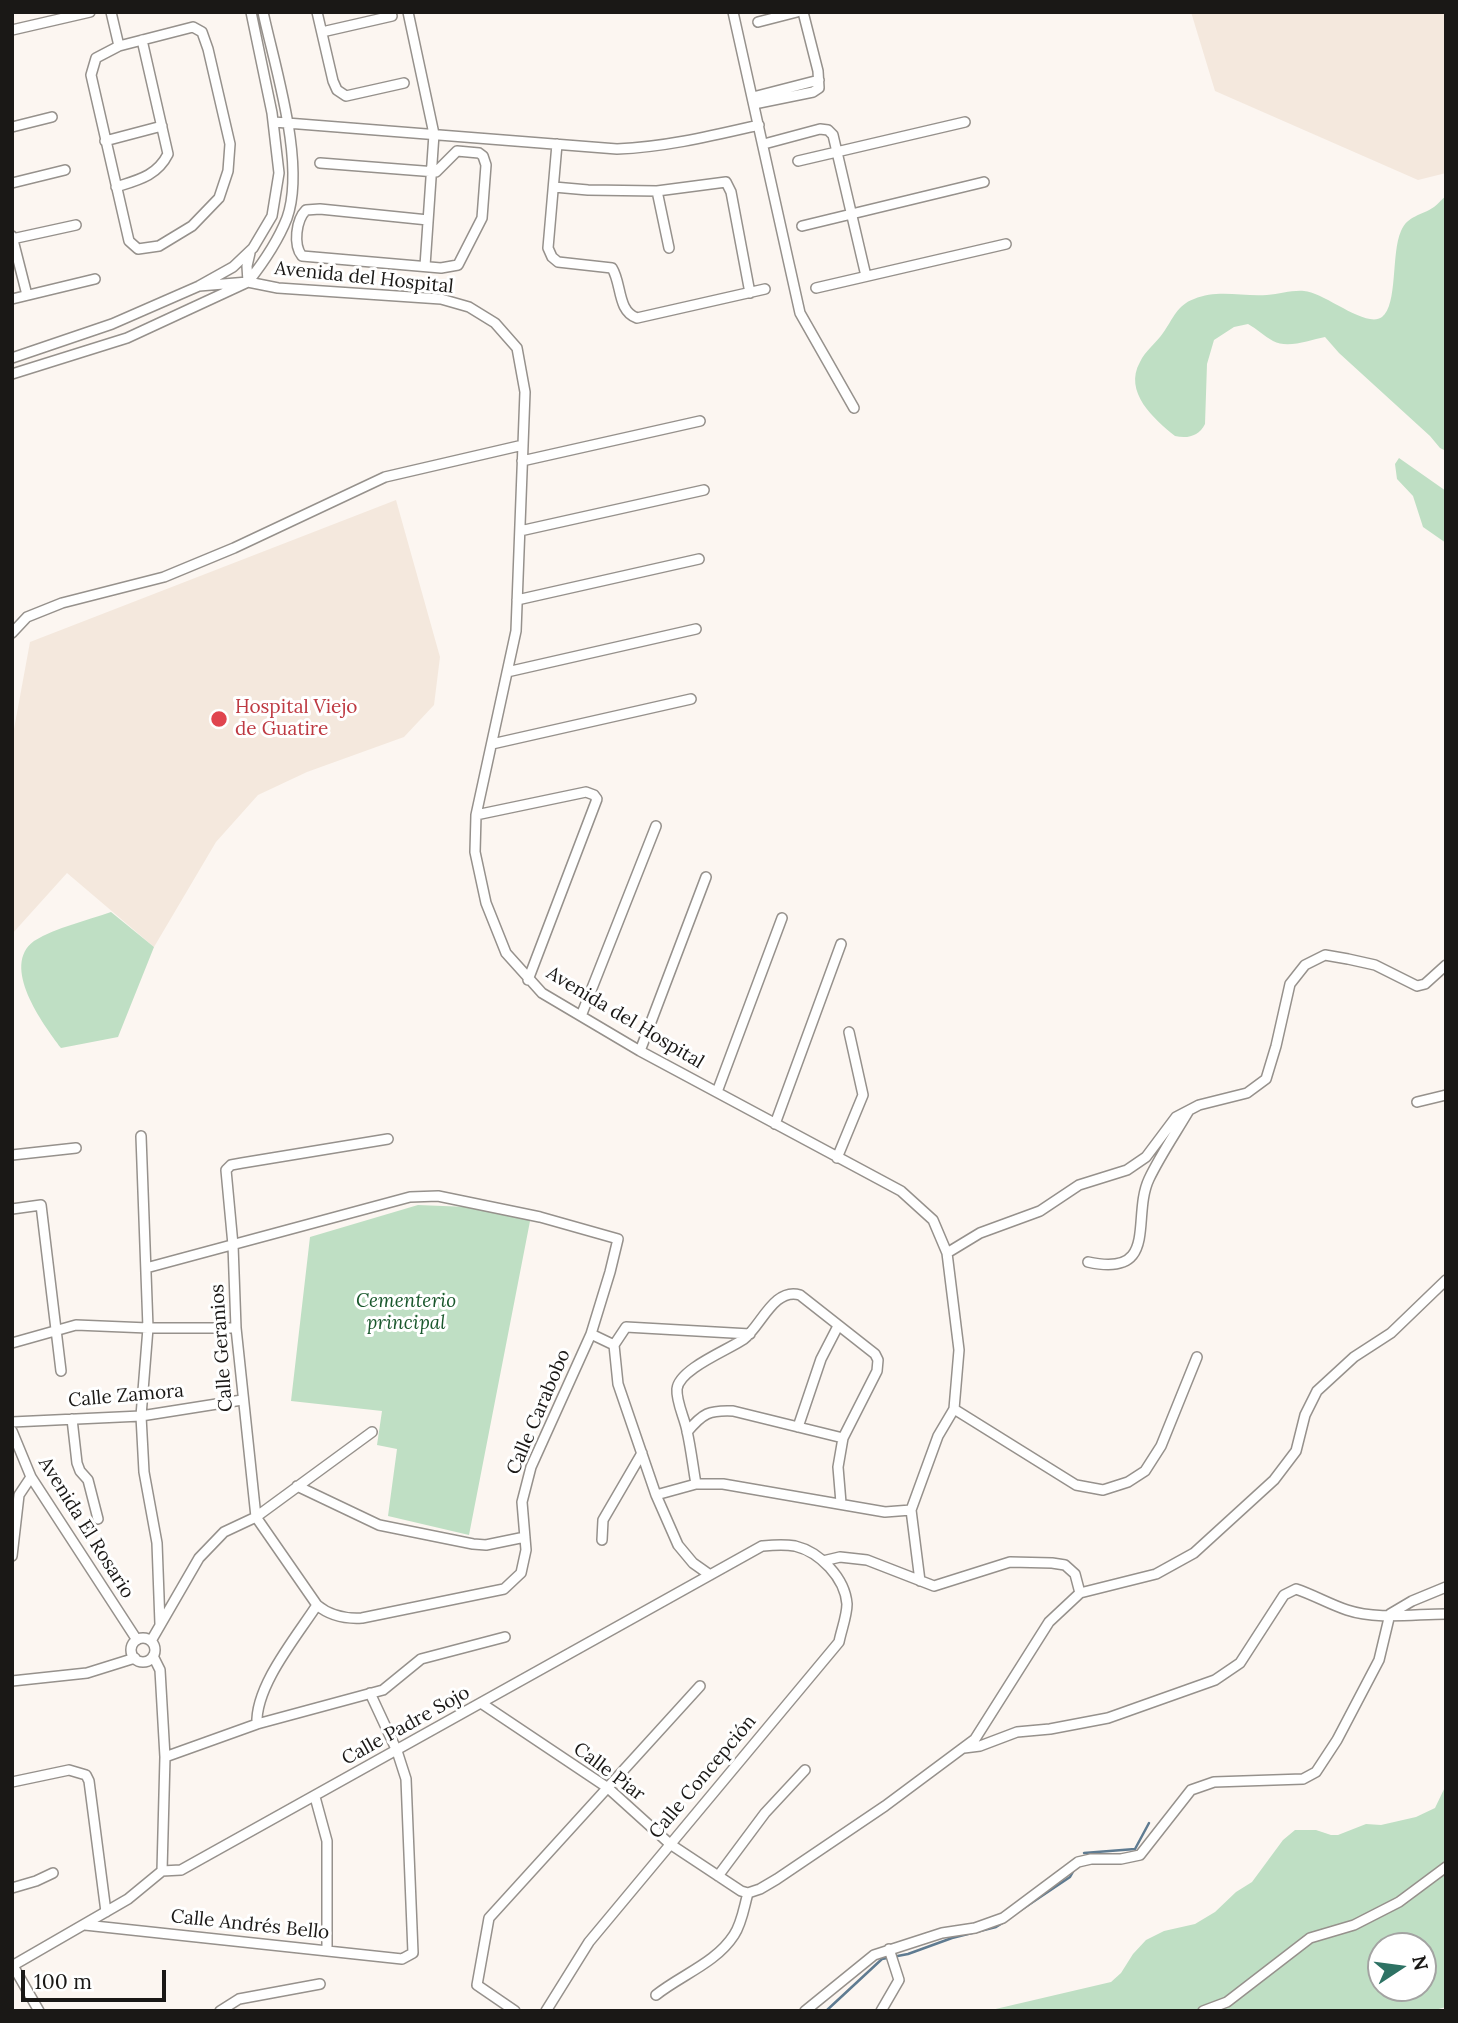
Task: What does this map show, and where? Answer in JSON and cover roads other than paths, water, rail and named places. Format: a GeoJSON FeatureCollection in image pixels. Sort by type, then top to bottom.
{"type":"FeatureCollection","features":[{"type":"Feature","properties":{"kind":"street"},"geometry":{"type":"LineString","coordinates":[[12,30],[90,12]]}},
{"type":"Feature","properties":{"kind":"street"},"geometry":{"type":"LineString","coordinates":[[111,12],[119,46]]}},
{"type":"Feature","properties":{"kind":"street"},"geometry":{"type":"LineString","coordinates":[[12,358],[112,324],[199,286],[233,267],[253,248],[272,216],[279,173],[274,122],[250,12]]}},
{"type":"Feature","properties":{"kind":"street"},"geometry":{"type":"LineString","coordinates":[[12,374],[127,338],[248,282],[271,249],[287,217],[294,180],[287,123],[263,12]]}},
{"type":"Feature","properties":{"kind":"street"},"geometry":{"type":"LineString","coordinates":[[317,12],[337,90],[346,96],[404,83]]}},
{"type":"Feature","properties":{"kind":"street"},"geometry":{"type":"LineString","coordinates":[[408,12],[434,134],[425,266]]}},
{"type":"Feature","properties":{"kind":"street"},"geometry":{"type":"LineString","coordinates":[[733,12],[800,313],[854,408]]}},
{"type":"Feature","properties":{"kind":"street"},"geometry":{"type":"LineString","coordinates":[[758,22],[797,12]]}},
{"type":"Feature","properties":{"kind":"street"},"geometry":{"type":"LineString","coordinates":[[753,101],[819,80],[803,12]]}},
{"type":"Feature","properties":{"kind":"street"},"geometry":{"type":"LineString","coordinates":[[321,32],[392,16]]}},
{"type":"Feature","properties":{"kind":"street"},"geometry":{"type":"LineString","coordinates":[[193,27],[202,32],[230,144],[229,171],[219,198],[192,226],[159,246],[138,249],[129,241],[91,75],[96,58],[119,46],[142,40],[193,27]]}},
{"type":"Feature","properties":{"kind":"street"},"geometry":{"type":"LineString","coordinates":[[116,187],[147,177],[168,154],[142,40]]}},
{"type":"Feature","properties":{"kind":"street"},"geometry":{"type":"LineString","coordinates":[[12,127],[52,117]]}},
{"type":"Feature","properties":{"kind":"street"},"geometry":{"type":"LineString","coordinates":[[274,122],[617,149],[690,142],[759,125]]}},
{"type":"Feature","properties":{"kind":"street"},"geometry":{"type":"LineString","coordinates":[[798,161],[965,122]]}},
{"type":"Feature","properties":{"kind":"street"},"geometry":{"type":"LineString","coordinates":[[105,141],[162,126]]}},
{"type":"Feature","properties":{"kind":"street"},"geometry":{"type":"LineString","coordinates":[[764,144],[820,129],[828,130],[833,135],[866,276]]}},
{"type":"Feature","properties":{"kind":"street"},"geometry":{"type":"LineString","coordinates":[[557,144],[548,248],[558,262],[612,268],[623,307],[630,315],[637,317],[765,289]]}},
{"type":"Feature","properties":{"kind":"street"},"geometry":{"type":"LineString","coordinates":[[320,163],[441,170],[457,151],[480,153],[486,165],[482,218],[461,260],[453,267],[302,257],[297,247],[297,239],[302,215],[312,208],[428,220]]}},
{"type":"Feature","properties":{"kind":"street"},"geometry":{"type":"LineString","coordinates":[[12,184],[65,170]]}},
{"type":"Feature","properties":{"kind":"street"},"geometry":{"type":"LineString","coordinates":[[555,187],[657,191],[720,181],[729,185],[750,293]]}},
{"type":"Feature","properties":{"kind":"street"},"geometry":{"type":"LineString","coordinates":[[802,226],[984,183]]}},
{"type":"Feature","properties":{"kind":"street"},"geometry":{"type":"LineString","coordinates":[[657,191],[669,248]]}},
{"type":"Feature","properties":{"kind":"street"},"geometry":{"type":"LineString","coordinates":[[27,295],[12,238],[76,225]]}},
{"type":"Feature","properties":{"kind":"street"},"geometry":{"type":"LineString","coordinates":[[816,289],[1006,244]]}},
{"type":"Feature","properties":{"kind":"street","name":"Avenida del Hospital"},"geometry":{"type":"LineString","coordinates":[[248,282],[247,261],[253,248]]}},
{"type":"Feature","properties":{"kind":"street"},"geometry":{"type":"LineString","coordinates":[[12,299],[95,279]]}},
{"type":"Feature","properties":{"kind":"street","name":"Avenida del Hospital"},"geometry":{"type":"LineString","coordinates":[[199,286],[248,282],[278,288],[441,299],[469,307],[495,323],[517,348],[525,392],[516,631],[477,815],[475,852],[486,902],[506,953],[542,993],[640,1051],[901,1191],[933,1220],[947,1253],[959,1350],[954,1409],[938,1436],[911,1510],[920,1581]]}},
{"type":"Feature","properties":{"kind":"street"},"geometry":{"type":"LineString","coordinates":[[522,461],[699,421]]}},
{"type":"Feature","properties":{"kind":"street"},"geometry":{"type":"LineString","coordinates":[[12,632],[27,617],[62,603],[164,577],[234,548],[385,477],[523,445]]}},
{"type":"Feature","properties":{"kind":"street"},"geometry":{"type":"LineString","coordinates":[[520,531],[704,490]]}},
{"type":"Feature","properties":{"kind":"street"},"geometry":{"type":"LineString","coordinates":[[517,600],[699,559]]}},
{"type":"Feature","properties":{"kind":"street"},"geometry":{"type":"LineString","coordinates":[[507,672],[696,629]]}},
{"type":"Feature","properties":{"kind":"street"},"geometry":{"type":"LineString","coordinates":[[492,744],[691,699]]}},
{"type":"Feature","properties":{"kind":"street"},"geometry":{"type":"LineString","coordinates":[[477,815],[586,792],[597,799],[528,979]]}},
{"type":"Feature","properties":{"kind":"street"},"geometry":{"type":"LineString","coordinates":[[581,1016],[656,826]]}},
{"type":"Feature","properties":{"kind":"street"},"geometry":{"type":"LineString","coordinates":[[640,1051],[706,877]]}},
{"type":"Feature","properties":{"kind":"street"},"geometry":{"type":"LineString","coordinates":[[717,1092],[782,918]]}},
{"type":"Feature","properties":{"kind":"street"},"geometry":{"type":"LineString","coordinates":[[775,1124],[841,944]]}},
{"type":"Feature","properties":{"kind":"street"},"geometry":{"type":"LineString","coordinates":[[947,1253],[980,1233],[1040,1210],[1079,1185],[1127,1170],[1146,1157],[1176,1117],[1199,1104],[1247,1093],[1266,1079],[1290,984],[1305,964],[1325,955],[1348,959],[1375,965],[1418,986],[1425,984],[1446,965]]}},
{"type":"Feature","properties":{"kind":"street"},"geometry":{"type":"LineString","coordinates":[[837,1158],[863,1095],[849,1032]]}},
{"type":"Feature","properties":{"kind":"street"},"geometry":{"type":"LineString","coordinates":[[1417,1102],[1446,1095]]}},
{"type":"Feature","properties":{"kind":"street"},"geometry":{"type":"LineString","coordinates":[[1088,1262],[1104,1265],[1122,1263],[1136,1252],[1141,1236],[1148,1181],[1189,1110]]}},
{"type":"Feature","properties":{"kind":"street"},"geometry":{"type":"LineString","coordinates":[[141,1136],[148,1328],[141,1416],[144,1472],[157,1543],[160,1624]]}},
{"type":"Feature","properties":{"kind":"street","name":"Calle Geranios"},"geometry":{"type":"LineString","coordinates":[[256,1517],[242,1400],[226,1170],[231,1165],[388,1139]]}},
{"type":"Feature","properties":{"kind":"street"},"geometry":{"type":"LineString","coordinates":[[12,1155],[76,1148]]}},
{"type":"Feature","properties":{"kind":"street","name":"Calle Carabobo"},"geometry":{"type":"LineString","coordinates":[[233,1245],[410,1197],[438,1196],[540,1217],[618,1239],[591,1334],[531,1467],[522,1502],[526,1550],[521,1573],[503,1589],[362,1618],[340,1617],[325,1612],[317,1605]]}},
{"type":"Feature","properties":{"kind":"street"},"geometry":{"type":"LineString","coordinates":[[12,1209],[41,1205],[61,1371]]}},
{"type":"Feature","properties":{"kind":"street"},"geometry":{"type":"LineString","coordinates":[[146,1268],[233,1245]]}},
{"type":"Feature","properties":{"kind":"street"},"geometry":{"type":"LineString","coordinates":[[656,1995],[713,1958],[726,1945],[739,1926],[748,1893],[777,1879],[886,1806],[975,1739],[1049,1622],[1080,1593],[1156,1574],[1194,1553],[1274,1480],[1296,1451],[1306,1415],[1317,1391],[1354,1357],[1391,1333],[1446,1280]]}},
{"type":"Feature","properties":{"kind":"street"},"geometry":{"type":"LineString","coordinates":[[696,1485],[677,1390],[681,1378],[695,1367],[732,1348],[750,1334],[771,1306],[785,1294],[793,1293],[800,1295],[875,1354],[878,1366],[843,1438],[838,1467],[841,1503]]}},
{"type":"Feature","properties":{"kind":"street"},"geometry":{"type":"LineString","coordinates":[[12,1343],[76,1325],[236,1328]]}},
{"type":"Feature","properties":{"kind":"street"},"geometry":{"type":"LineString","coordinates":[[798,1427],[821,1359],[838,1326]]}},
{"type":"Feature","properties":{"kind":"street"},"geometry":{"type":"LineString","coordinates":[[709,1575],[693,1563],[678,1545],[656,1495],[618,1384],[614,1345],[626,1327],[750,1334]]}},
{"type":"Feature","properties":{"kind":"street"},"geometry":{"type":"LineString","coordinates":[[591,1334],[614,1345]]}},
{"type":"Feature","properties":{"kind":"street"},"geometry":{"type":"LineString","coordinates":[[954,1409],[1076,1485],[1103,1490],[1128,1482],[1144,1471],[1161,1446],[1197,1357]]}},
{"type":"Feature","properties":{"kind":"street","name":"Calle Zamora"},"geometry":{"type":"LineString","coordinates":[[12,1422],[141,1416],[242,1400]]}},
{"type":"Feature","properties":{"kind":"street"},"geometry":{"type":"LineString","coordinates":[[687,1432],[700,1416],[716,1410],[733,1411],[843,1438]]}},
{"type":"Feature","properties":{"kind":"street"},"geometry":{"type":"LineString","coordinates":[[72,1419],[77,1463],[88,1480],[98,1518]]}},
{"type":"Feature","properties":{"kind":"street","name":"Avenida El Rosario"},"geometry":{"type":"LineString","coordinates":[[12,1431],[31,1477],[137,1640]]}},
{"type":"Feature","properties":{"kind":"street"},"geometry":{"type":"LineString","coordinates":[[151,1641],[199,1558],[224,1532],[256,1517],[372,1432]]}},
{"type":"Feature","properties":{"kind":"street"},"geometry":{"type":"LineString","coordinates":[[603,1540],[603,1520],[642,1453]]}},
{"type":"Feature","properties":{"kind":"street"},"geometry":{"type":"LineString","coordinates":[[12,1556],[19,1495],[31,1477]]}},
{"type":"Feature","properties":{"kind":"street"},"geometry":{"type":"LineString","coordinates":[[656,1495],[696,1485],[723,1484],[886,1512],[911,1510]]}},
{"type":"Feature","properties":{"kind":"street"},"geometry":{"type":"LineString","coordinates":[[297,1486],[379,1525],[473,1545],[525,1537]]}},
{"type":"Feature","properties":{"kind":"street"},"geometry":{"type":"LineString","coordinates":[[256,1517],[317,1605],[269,1681],[256,1712],[257,1724]]}},
{"type":"Feature","properties":{"kind":"street","name":"Calle Padre Sojo"},"geometry":{"type":"LineString","coordinates":[[12,1965],[128,1899],[162,1871],[181,1870],[762,1546],[781,1544],[799,1547],[823,1561]]}},
{"type":"Feature","properties":{"kind":"street"},"geometry":{"type":"LineString","coordinates":[[823,1561],[840,1557],[867,1560],[934,1586],[1010,1562],[1052,1563],[1065,1565],[1075,1574],[1080,1593]]}},
{"type":"Feature","properties":{"kind":"street","name":"Calle Concepción"},"geometry":{"type":"LineString","coordinates":[[546,2011],[589,1942],[839,1642],[847,1606],[842,1583],[823,1561]]}},
{"type":"Feature","properties":{"kind":"street"},"geometry":{"type":"LineString","coordinates":[[805,2011],[874,1955],[943,1933],[975,1928],[1003,1918],[1078,1862],[1140,1855],[1191,1790],[1214,1782],[1303,1779],[1316,1772],[1337,1740],[1379,1660],[1390,1614],[1412,1601],[1446,1587]]}},
{"type":"Feature","properties":{"kind":"street"},"geometry":{"type":"LineString","coordinates":[[962,1748],[980,1746],[1017,1732],[1051,1729],[1108,1718],[1215,1680],[1240,1664],[1284,1595],[1296,1589],[1316,1595],[1348,1611],[1446,1614]]}},
{"type":"Feature","properties":{"kind":"street"},"geometry":{"type":"LineString","coordinates":[[164,1757],[257,1724],[383,1690],[421,1659],[505,1637]]}},
{"type":"Feature","properties":{"kind":"street"},"geometry":{"type":"LineString","coordinates":[[12,1681],[87,1673],[135,1658],[144,1662],[153,1656],[155,1649],[151,1641],[137,1640],[132,1648],[135,1658]]}},
{"type":"Feature","properties":{"kind":"street"},"geometry":{"type":"LineString","coordinates":[[153,1656],[160,1670],[164,1757],[162,1871]]}},
{"type":"Feature","properties":{"kind":"street"},"geometry":{"type":"LineString","coordinates":[[515,2011],[477,1985],[489,1918],[700,1686]]}},
{"type":"Feature","properties":{"kind":"street"},"geometry":{"type":"LineString","coordinates":[[370,1693],[397,1751]]}},
{"type":"Feature","properties":{"kind":"street","name":"Calle Piar"},"geometry":{"type":"LineString","coordinates":[[481,1703],[608,1788],[670,1844],[748,1893]]}},
{"type":"Feature","properties":{"kind":"street","name":"Calle Andrés Bello"},"geometry":{"type":"LineString","coordinates":[[83,1924],[402,1959],[413,1954],[406,1779],[397,1751]]}},
{"type":"Feature","properties":{"kind":"street"},"geometry":{"type":"LineString","coordinates":[[12,1782],[69,1770],[86,1775],[89,1781],[106,1912]]}},
{"type":"Feature","properties":{"kind":"street"},"geometry":{"type":"LineString","coordinates":[[718,1876],[765,1813],[805,1770]]}},
{"type":"Feature","properties":{"kind":"street"},"geometry":{"type":"LineString","coordinates":[[315,1797],[327,1841],[327,1951]]}},
{"type":"Feature","properties":{"kind":"street"},"geometry":{"type":"LineString","coordinates":[[1203,2011],[1227,2002],[1310,1938],[1354,1925],[1399,1902],[1446,1867]]}},
{"type":"Feature","properties":{"kind":"street"},"geometry":{"type":"LineString","coordinates":[[17,1887],[53,1873]]}},
{"type":"Feature","properties":{"kind":"street"},"geometry":{"type":"LineString","coordinates":[[881,2011],[900,1980],[890,1950]]}},
{"type":"Feature","properties":{"kind":"street"},"geometry":{"type":"LineString","coordinates":[[12,1965],[39,2011]]}},
{"type":"Feature","properties":{"kind":"street"},"geometry":{"type":"LineString","coordinates":[[220,2011],[240,2000],[320,1984]]}},
{"type":"Feature","properties":{"kind":"waterway"},"geometry":{"type":"LineString","coordinates":[[1084,1853],[1135,1849],[1149,1823]]}},
{"type":"Feature","properties":{"kind":"waterway"},"geometry":{"type":"LineString","coordinates":[[1018,1912],[1070,1877],[1074,1870]]}},
{"type":"Feature","properties":{"kind":"waterway"},"geometry":{"type":"LineString","coordinates":[[826,2011],[882,1959],[908,1954],[952,1938],[996,1927],[1004,1922]]}},
{"type":"Feature","properties":{"kind":"place","name":"Hospital Viejo de Guatire"},"geometry":{"type":"Point","coordinates":[219,719]}},
{"type":"Feature","properties":{"kind":"park label","name":"Cementerio principal"},"geometry":{"type":"Point","coordinates":[406,1313]}}]}
